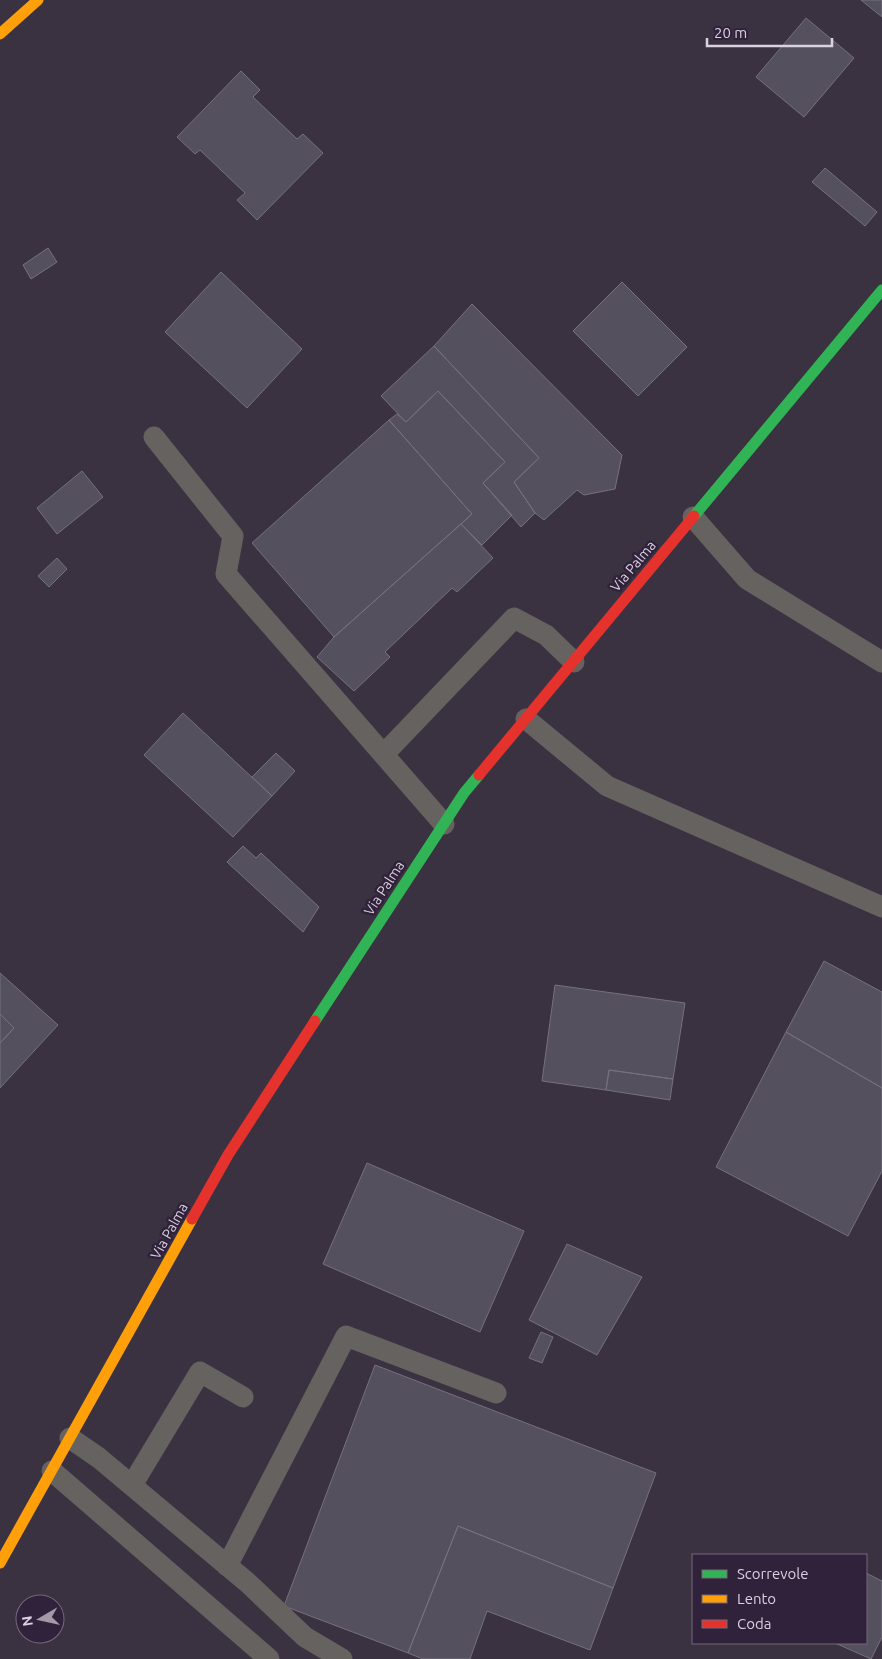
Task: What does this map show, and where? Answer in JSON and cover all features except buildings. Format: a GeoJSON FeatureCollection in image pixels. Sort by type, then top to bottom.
{"type":"FeatureCollection","features":[{"type":"Feature","properties":{"kind":"main road"},"geometry":{"type":"LineString","coordinates":[[0,34],[38,0]]}},
{"type":"Feature","properties":{"kind":"main road","name":"Via Palma"},"geometry":{"type":"LineString","coordinates":[[0,1563],[228,1155],[464,793],[882,290]]}},
{"type":"Feature","properties":{"kind":"lane"},"geometry":{"type":"LineString","coordinates":[[154,438],[233,536],[226,574],[444,824]]}},
{"type":"Feature","properties":{"kind":"lane"},"geometry":{"type":"LineString","coordinates":[[693,517],[747,579],[882,662]]}},
{"type":"Feature","properties":{"kind":"lane"},"geometry":{"type":"LineString","coordinates":[[384,754],[514,618],[546,635],[574,662]]}},
{"type":"Feature","properties":{"kind":"lane"},"geometry":{"type":"LineString","coordinates":[[526,719],[607,786],[882,907]]}},
{"type":"Feature","properties":{"kind":"lane"},"geometry":{"type":"LineString","coordinates":[[227,1566],[346,1336],[496,1393]]}},
{"type":"Feature","properties":{"kind":"lane"},"geometry":{"type":"LineString","coordinates":[[132,1485],[200,1372],[243,1398]]}},
{"type":"Feature","properties":{"kind":"lane"},"geometry":{"type":"LineString","coordinates":[[70,1438],[132,1485],[227,1566],[305,1637],[342,1659]]}},
{"type":"Feature","properties":{"kind":"lane"},"geometry":{"type":"LineString","coordinates":[[52,1471],[269,1659]]}},
{"type":"Feature","properties":{"kind":"traffic: fast"},"geometry":{"type":"LineString","coordinates":[[694,516],[882,290]]}},
{"type":"Feature","properties":{"kind":"traffic: fast"},"geometry":{"type":"LineString","coordinates":[[315,1021],[464,793],[479,775]]}},
{"type":"Feature","properties":{"kind":"traffic: slow"},"geometry":{"type":"LineString","coordinates":[[0,34],[38,0]]}},
{"type":"Feature","properties":{"kind":"traffic: slow"},"geometry":{"type":"LineString","coordinates":[[0,1563],[192,1219]]}},
{"type":"Feature","properties":{"kind":"traffic: jam"},"geometry":{"type":"LineString","coordinates":[[479,775],[694,516]]}},
{"type":"Feature","properties":{"kind":"traffic: jam"},"geometry":{"type":"LineString","coordinates":[[192,1219],[228,1155],[315,1021]]}}]}
